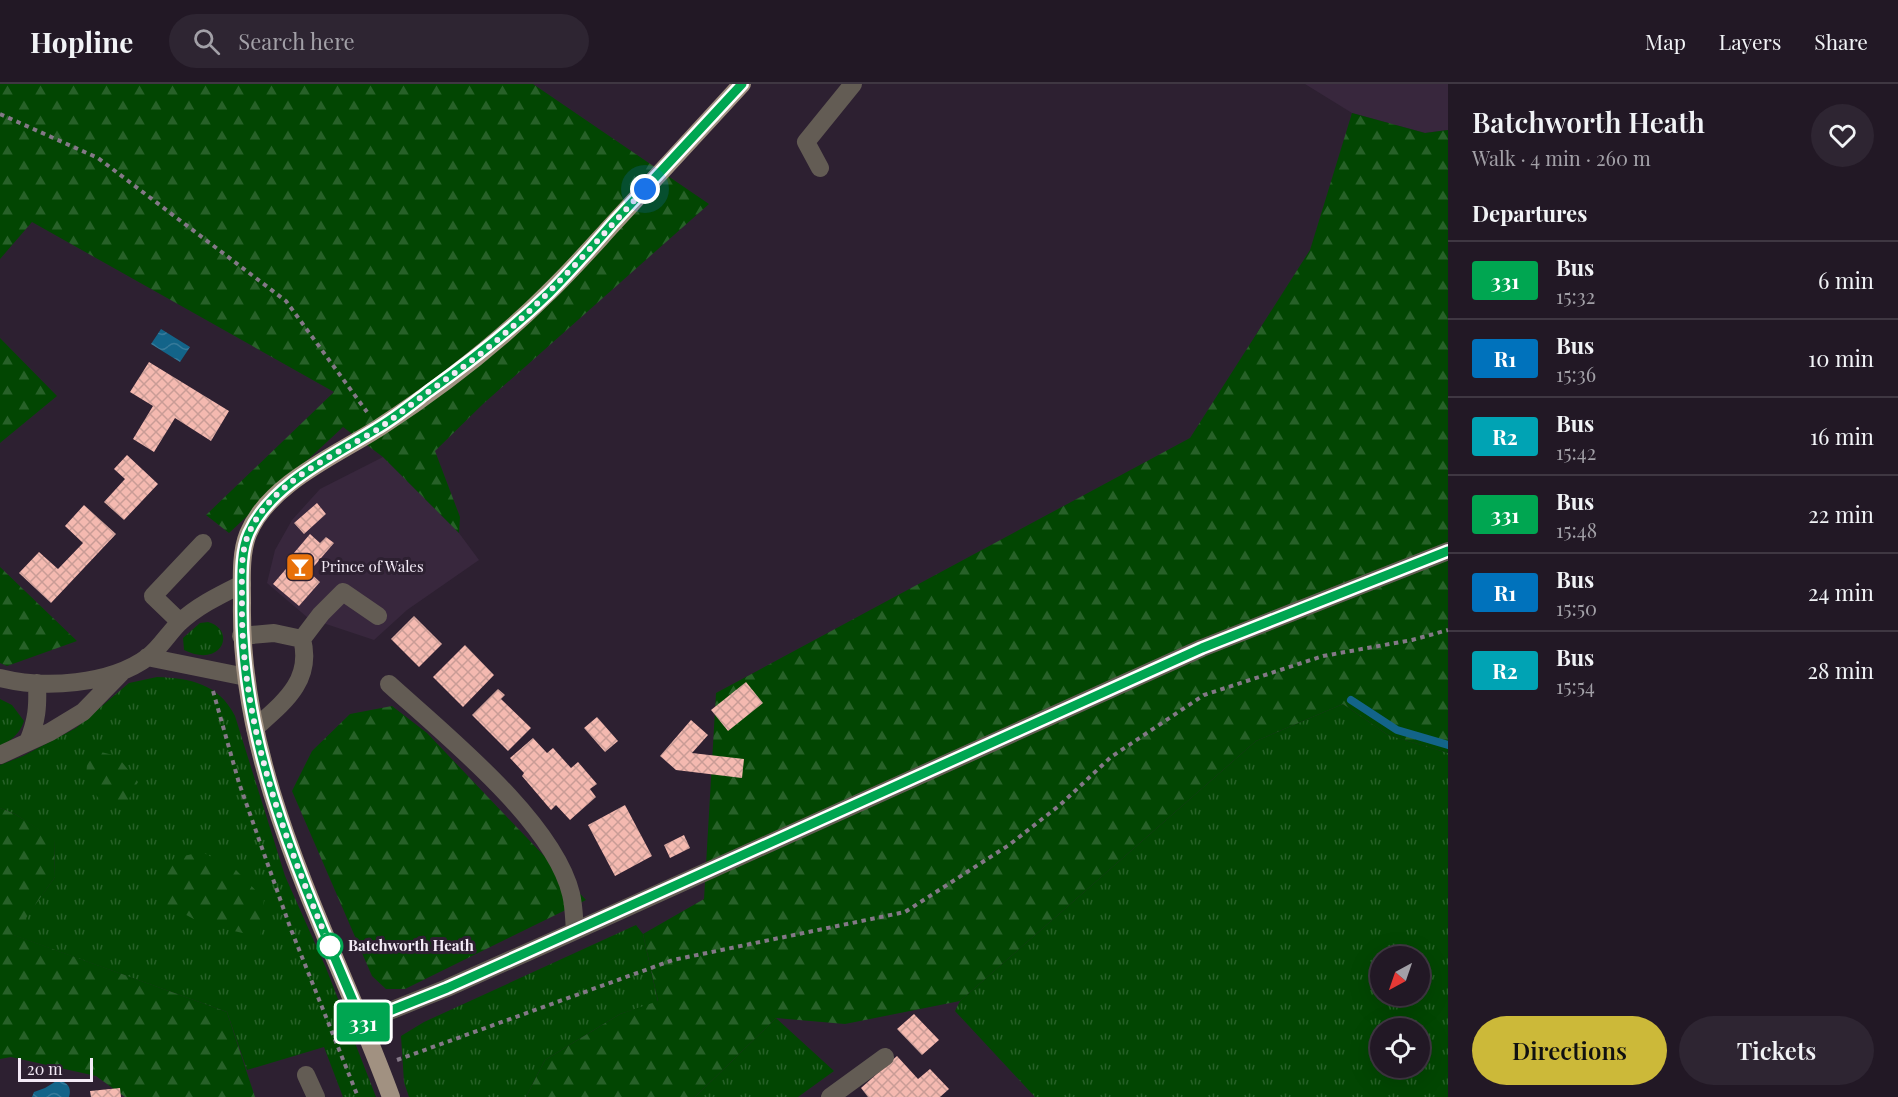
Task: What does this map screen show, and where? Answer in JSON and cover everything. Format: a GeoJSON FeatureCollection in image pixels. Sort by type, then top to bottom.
{"type":"FeatureCollection","features":[{"type":"Feature","properties":{"kind":"main road"},"geometry":{"type":"LineString","coordinates":[[391,1097],[300,876],[269,785],[255,728],[241,636],[244,551],[248,534],[268,505],[300,476],[332,454],[379,428],[480,354],[549,293],[742,84]]}},
{"type":"Feature","properties":{"kind":"street"},"geometry":{"type":"LineString","coordinates":[[820,168],[806,142],[853,84]]}},
{"type":"Feature","properties":{"kind":"street"},"geometry":{"type":"LineString","coordinates":[[180,622],[153,596],[203,543]]}},
{"type":"Feature","properties":{"kind":"street"},"geometry":{"type":"LineString","coordinates":[[362,1022],[447,988],[1202,648],[1448,551]]}},
{"type":"Feature","properties":{"kind":"street"},"geometry":{"type":"LineString","coordinates":[[0,678],[65,684],[122,671],[147,657],[180,622],[217,597],[242,584]]}},
{"type":"Feature","properties":{"kind":"street"},"geometry":{"type":"LineString","coordinates":[[302,639],[321,614],[343,592],[378,616]]}},
{"type":"Feature","properties":{"kind":"street"},"geometry":{"type":"LineString","coordinates":[[241,636],[274,633],[302,639]]}},
{"type":"Feature","properties":{"kind":"street"},"geometry":{"type":"LineString","coordinates":[[255,728],[285,701],[301,677],[306,655],[302,639]]}},
{"type":"Feature","properties":{"kind":"street"},"geometry":{"type":"LineString","coordinates":[[147,657],[246,677]]}},
{"type":"Feature","properties":{"kind":"street"},"geometry":{"type":"LineString","coordinates":[[0,755],[50,732],[82,712],[122,671]]}},
{"type":"Feature","properties":{"kind":"street"},"geometry":{"type":"LineString","coordinates":[[28,741],[34,728],[38,709],[37,683]]}},
{"type":"Feature","properties":{"kind":"street"},"geometry":{"type":"LineString","coordinates":[[388,684],[511,799],[543,839],[562,869],[572,895],[574,931]]}},
{"type":"Feature","properties":{"kind":"street"},"geometry":{"type":"LineString","coordinates":[[830,1097],[885,1057]]}},
{"type":"Feature","properties":{"kind":"street"},"geometry":{"type":"LineString","coordinates":[[306,1075],[316,1097]]}},
{"type":"Feature","properties":{"kind":"path"},"geometry":{"type":"LineString","coordinates":[[0,114],[98,158],[286,301],[372,420]]}},
{"type":"Feature","properties":{"kind":"path"},"geometry":{"type":"LineString","coordinates":[[394,1061],[673,960],[905,912],[1009,845],[1060,805],[1111,757],[1204,695],[1323,656],[1412,640],[1448,630]]}},
{"type":"Feature","properties":{"kind":"path"},"geometry":{"type":"LineString","coordinates":[[212,690],[239,783],[282,904],[358,1097]]}},
{"type":"Feature","properties":{"kind":"shaded area"},"geometry":{"type":"Polygon","coordinates":[[[1305,84],[1448,84],[1448,130],[1425,133],[1352,113],[1305,84]]]}},
{"type":"Feature","properties":{"kind":"shaded area"},"geometry":{"type":"Polygon","coordinates":[[[383,457],[459,533],[479,560],[407,610],[374,640],[308,618],[267,583],[275,550],[292,520],[320,489],[383,457]]]}},
{"type":"Feature","properties":{"kind":"green space"},"geometry":{"type":"Polygon","coordinates":[[[0,84],[533,84],[709,204],[483,404],[435,451],[460,517],[459,533],[383,457],[343,427],[229,533],[206,515],[334,392],[32,222],[0,259],[0,84]]]}},
{"type":"Feature","properties":{"kind":"green space"},"geometry":{"type":"Polygon","coordinates":[[[1352,113],[1425,133],[1448,130],[1448,753],[1388,735],[1343,704],[1256,741],[960,1001],[845,1024],[776,1018],[695,1097],[526,1097],[545,1060],[620,1014],[658,1001],[643,934],[704,899],[716,693],[1190,438],[1310,250],[1352,113]]]}},
{"type":"Feature","properties":{"kind":"green space"},"geometry":{"type":"Polygon","coordinates":[[[0,338],[57,396],[0,443],[0,338]]]}},
{"type":"Feature","properties":{"kind":"green space"},"geometry":{"type":"Polygon","coordinates":[[[0,567],[77,641],[7,666],[0,663],[0,567]]]}},
{"type":"Feature","properties":{"kind":"green space"},"geometry":{"type":"Polygon","coordinates":[[[208,622],[217,626],[222,632],[221,646],[216,652],[197,655],[184,650],[183,638],[200,623],[208,622]]]}},
{"type":"Feature","properties":{"kind":"green space"},"geometry":{"type":"Polygon","coordinates":[[[157,677],[192,681],[212,690],[221,697],[235,716],[285,876],[326,968],[376,1097],[343,1097],[324,1047],[247,1070],[227,1012],[13,935],[55,877],[54,840],[15,814],[0,808],[0,765],[23,756],[76,728],[129,683],[157,677]]]}},
{"type":"Feature","properties":{"kind":"green space"},"geometry":{"type":"Polygon","coordinates":[[[0,699],[12,705],[24,721],[18,733],[0,747],[0,699]]]}},
{"type":"Feature","properties":{"kind":"green space"},"geometry":{"type":"Polygon","coordinates":[[[1343,704],[1388,735],[1448,753],[1448,1097],[1035,1097],[955,1011],[960,1001],[1256,741],[1343,704]]]}},
{"type":"Feature","properties":{"kind":"green space"},"geometry":{"type":"Polygon","coordinates":[[[392,706],[427,733],[586,900],[405,989],[386,989],[372,976],[292,791],[312,751],[350,714],[392,706]]]}},
{"type":"Feature","properties":{"kind":"green space"},"geometry":{"type":"Polygon","coordinates":[[[101,752],[117,756],[138,782],[126,804],[102,803],[86,781],[87,763],[101,752]]]}},
{"type":"Feature","properties":{"kind":"green space"},"geometry":{"type":"Polygon","coordinates":[[[0,808],[15,814],[54,839],[55,877],[14,935],[227,1012],[255,1097],[125,1097],[96,1076],[11,1057],[0,1059],[0,808]]]}},
{"type":"Feature","properties":{"kind":"green space"},"geometry":{"type":"Polygon","coordinates":[[[202,852],[236,870],[264,899],[260,937],[203,924],[164,903],[160,881],[174,858],[202,852]]]}},
{"type":"Feature","properties":{"kind":"green space"},"geometry":{"type":"Polygon","coordinates":[[[636,925],[643,934],[658,1002],[620,1014],[545,1060],[526,1097],[409,1097],[404,1082],[401,1036],[424,1022],[636,925]]]}},
{"type":"Feature","properties":{"kind":"green space"},"geometry":{"type":"Polygon","coordinates":[[[776,1018],[834,1071],[798,1097],[695,1097],[776,1018]]]}},
{"type":"Feature","properties":{"kind":"water"},"geometry":{"type":"Polygon","coordinates":[[[161,329],[190,347],[180,362],[151,344],[161,329]]]}},
{"type":"Feature","properties":{"kind":"water"},"geometry":{"type":"Polygon","coordinates":[[[58,1080],[68,1086],[69,1097],[32,1097],[34,1092],[58,1080]]]}},
{"type":"Feature","properties":{"kind":"building"},"geometry":{"type":"Polygon","coordinates":[[[149,362],[229,411],[211,441],[175,418],[154,452],[133,439],[153,406],[130,392],[149,362]]]}},
{"type":"Feature","properties":{"kind":"building"},"geometry":{"type":"Polygon","coordinates":[[[127,455],[158,484],[124,520],[104,502],[125,479],[114,469],[127,455]]]}},
{"type":"Feature","properties":{"kind":"building"},"geometry":{"type":"Polygon","coordinates":[[[317,503],[326,514],[304,534],[294,523],[317,503]]]}},
{"type":"Feature","properties":{"kind":"building"},"geometry":{"type":"Polygon","coordinates":[[[84,505],[116,534],[51,603],[19,573],[39,552],[58,569],[83,543],[65,526],[84,505]]]}},
{"type":"Feature","properties":{"kind":"building","name":"Prince of Wales"},"geometry":{"type":"Polygon","coordinates":[[[310,534],[320,543],[326,537],[334,543],[309,572],[320,582],[299,606],[273,584],[291,563],[288,560],[310,534]]]}},
{"type":"Feature","properties":{"kind":"building"},"geometry":{"type":"Polygon","coordinates":[[[414,616],[442,644],[419,667],[391,639],[414,616]]]}},
{"type":"Feature","properties":{"kind":"building"},"geometry":{"type":"Polygon","coordinates":[[[465,645],[494,675],[463,707],[433,677],[465,645]]]}},
{"type":"Feature","properties":{"kind":"building"},"geometry":{"type":"Polygon","coordinates":[[[746,682],[763,703],[728,731],[711,710],[746,682]]]}},
{"type":"Feature","properties":{"kind":"building"},"geometry":{"type":"Polygon","coordinates":[[[498,689],[505,695],[501,699],[531,728],[508,751],[472,715],[498,689]]]}},
{"type":"Feature","properties":{"kind":"building"},"geometry":{"type":"Polygon","coordinates":[[[597,717],[618,741],[605,752],[584,728],[597,717]]]}},
{"type":"Feature","properties":{"kind":"building"},"geometry":{"type":"Polygon","coordinates":[[[691,720],[708,735],[692,753],[744,759],[742,778],[676,770],[660,756],[691,720]]]}},
{"type":"Feature","properties":{"kind":"building"},"geometry":{"type":"Polygon","coordinates":[[[533,738],[547,753],[553,748],[571,768],[578,762],[597,784],[590,789],[596,797],[570,820],[556,805],[551,810],[510,758],[533,738]]]}},
{"type":"Feature","properties":{"kind":"building"},"geometry":{"type":"Polygon","coordinates":[[[625,805],[652,856],[615,876],[588,825],[625,805]]]}},
{"type":"Feature","properties":{"kind":"building"},"geometry":{"type":"Polygon","coordinates":[[[684,835],[690,848],[670,858],[664,845],[684,835]]]}},
{"type":"Feature","properties":{"kind":"building"},"geometry":{"type":"Polygon","coordinates":[[[914,1014],[939,1040],[922,1055],[897,1029],[914,1014]]]}},
{"type":"Feature","properties":{"kind":"building"},"geometry":{"type":"Polygon","coordinates":[[[897,1056],[918,1079],[930,1069],[949,1089],[940,1097],[868,1097],[861,1088],[897,1056]]]}},
{"type":"Feature","properties":{"kind":"building"},"geometry":{"type":"Polygon","coordinates":[[[120,1088],[121,1097],[91,1097],[90,1091],[120,1088]]]}},
{"type":"Feature","properties":{"kind":"waterway"},"geometry":{"type":"LineString","coordinates":[[1351,700],[1397,730],[1448,745]]}},
{"type":"Feature","properties":{"kind":"bus line","name":"331"},"geometry":{"type":"LineString","coordinates":[[742,84],[549,293],[480,354],[379,428],[332,454],[300,476],[268,505],[248,534],[244,551],[241,636],[255,728],[269,785],[300,876],[362,1022],[447,988],[1202,648],[1448,551]]}},
{"type":"Feature","properties":{"kind":"place","name":"Prince of Wales"},"geometry":{"type":"Point","coordinates":[300,567]}},
{"type":"Feature","properties":{"kind":"place","name":"Batchworth Heath"},"geometry":{"type":"Point","coordinates":[330,946]}},
{"type":"Feature","properties":{"kind":"route"},"geometry":{"type":"LineString","coordinates":[[330,946],[300,876],[269,785],[255,728],[241,636],[244,551],[248,534],[268,505],[300,476],[332,454],[379,428],[480,354],[549,293],[645,189]]}}]}
